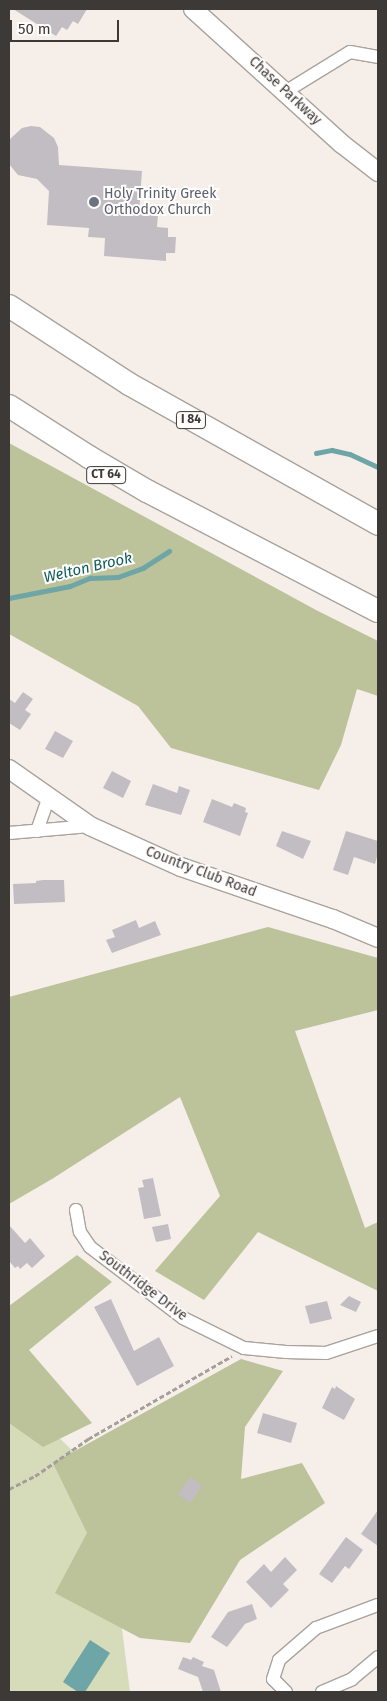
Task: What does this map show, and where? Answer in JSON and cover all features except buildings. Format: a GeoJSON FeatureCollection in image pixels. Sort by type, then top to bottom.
{"type":"FeatureCollection","features":[{"type":"Feature","properties":{"kind":"highway","name":"I 84"},"geometry":{"type":"LineString","coordinates":[[9,306],[129,384],[378,524]]}},
{"type":"Feature","properties":{"kind":"highway"},"geometry":{"type":"LineString","coordinates":[[9,406],[89,458],[207,524],[378,611]]}},
{"type":"Feature","properties":{"kind":"highway","name":"CT 64"},"geometry":{"type":"LineString","coordinates":[[9,422],[86,465],[207,524]]}},
{"type":"Feature","properties":{"kind":"street","name":"Chase Parkway"},"geometry":{"type":"LineString","coordinates":[[193,9],[342,144],[378,172]]}},
{"type":"Feature","properties":{"kind":"street"},"geometry":{"type":"LineString","coordinates":[[285,92],[350,52],[378,57]]}},
{"type":"Feature","properties":{"kind":"street","name":"Country Club Road"},"geometry":{"type":"LineString","coordinates":[[9,769],[90,826],[181,867],[333,919],[378,938]]}},
{"type":"Feature","properties":{"kind":"street"},"geometry":{"type":"LineString","coordinates":[[37,830],[48,797]]}},
{"type":"Feature","properties":{"kind":"street"},"geometry":{"type":"LineString","coordinates":[[9,833],[90,826]]}},
{"type":"Feature","properties":{"kind":"street","name":"Southridge Drive"},"geometry":{"type":"LineString","coordinates":[[76,1210],[80,1232],[90,1247],[183,1318],[244,1348],[326,1353],[378,1336]]}},
{"type":"Feature","properties":{"kind":"street"},"geometry":{"type":"LineString","coordinates":[[286,1692],[273,1679],[279,1660],[316,1628],[378,1605]]}},
{"type":"Feature","properties":{"kind":"street"},"geometry":{"type":"LineString","coordinates":[[322,1692],[352,1678],[378,1657]]}},
{"type":"Feature","properties":{"kind":"path"},"geometry":{"type":"LineString","coordinates":[[9,1489],[35,1476],[88,1439],[220,1364],[244,1348]]}},
{"type":"Feature","properties":{"kind":"green space"},"geometry":{"type":"Polygon","coordinates":[[[9,443],[316,610],[378,641],[378,696],[357,689],[341,745],[319,790],[171,748],[138,706],[9,634],[9,443]]]}},
{"type":"Feature","properties":{"kind":"green space"},"geometry":{"type":"Polygon","coordinates":[[[268,927],[378,958],[378,1010],[295,1031],[365,1228],[378,1222],[378,1291],[258,1232],[204,1300],[155,1271],[220,1196],[180,1097],[52,1179],[9,1204],[9,997],[268,927]]]}},
{"type":"Feature","properties":{"kind":"green space"},"geometry":{"type":"Polygon","coordinates":[[[77,1255],[112,1282],[29,1350],[92,1423],[43,1447],[9,1423],[9,1306],[77,1255]]]}},
{"type":"Feature","properties":{"kind":"green space"},"geometry":{"type":"Polygon","coordinates":[[[241,1359],[283,1371],[245,1427],[241,1479],[302,1463],[325,1503],[240,1560],[190,1643],[140,1638],[55,1593],[87,1533],[53,1463],[241,1359]]]}},
{"type":"Feature","properties":{"kind":"green space"},"geometry":{"type":"Polygon","coordinates":[[[9,1387],[129,1508],[121,1621],[130,1692],[9,1692],[9,1387]]]}},
{"type":"Feature","properties":{"kind":"water"},"geometry":{"type":"Polygon","coordinates":[[[90,1640],[110,1653],[85,1692],[78,1692],[63,1682],[90,1640]]]}},
{"type":"Feature","properties":{"kind":"waterway","name":"Welton Brook"},"geometry":{"type":"LineString","coordinates":[[316,453],[332,450],[350,454],[378,467]]}},
{"type":"Feature","properties":{"kind":"waterway","name":"Welton Brook"},"geometry":{"type":"LineString","coordinates":[[9,598],[70,586],[90,578],[118,577],[143,568],[169,551]]}},
{"type":"Feature","properties":{"kind":"place","name":"Holy Trinity Greek Orthodox Church"},"geometry":{"type":"Point","coordinates":[94,202]}}]}
